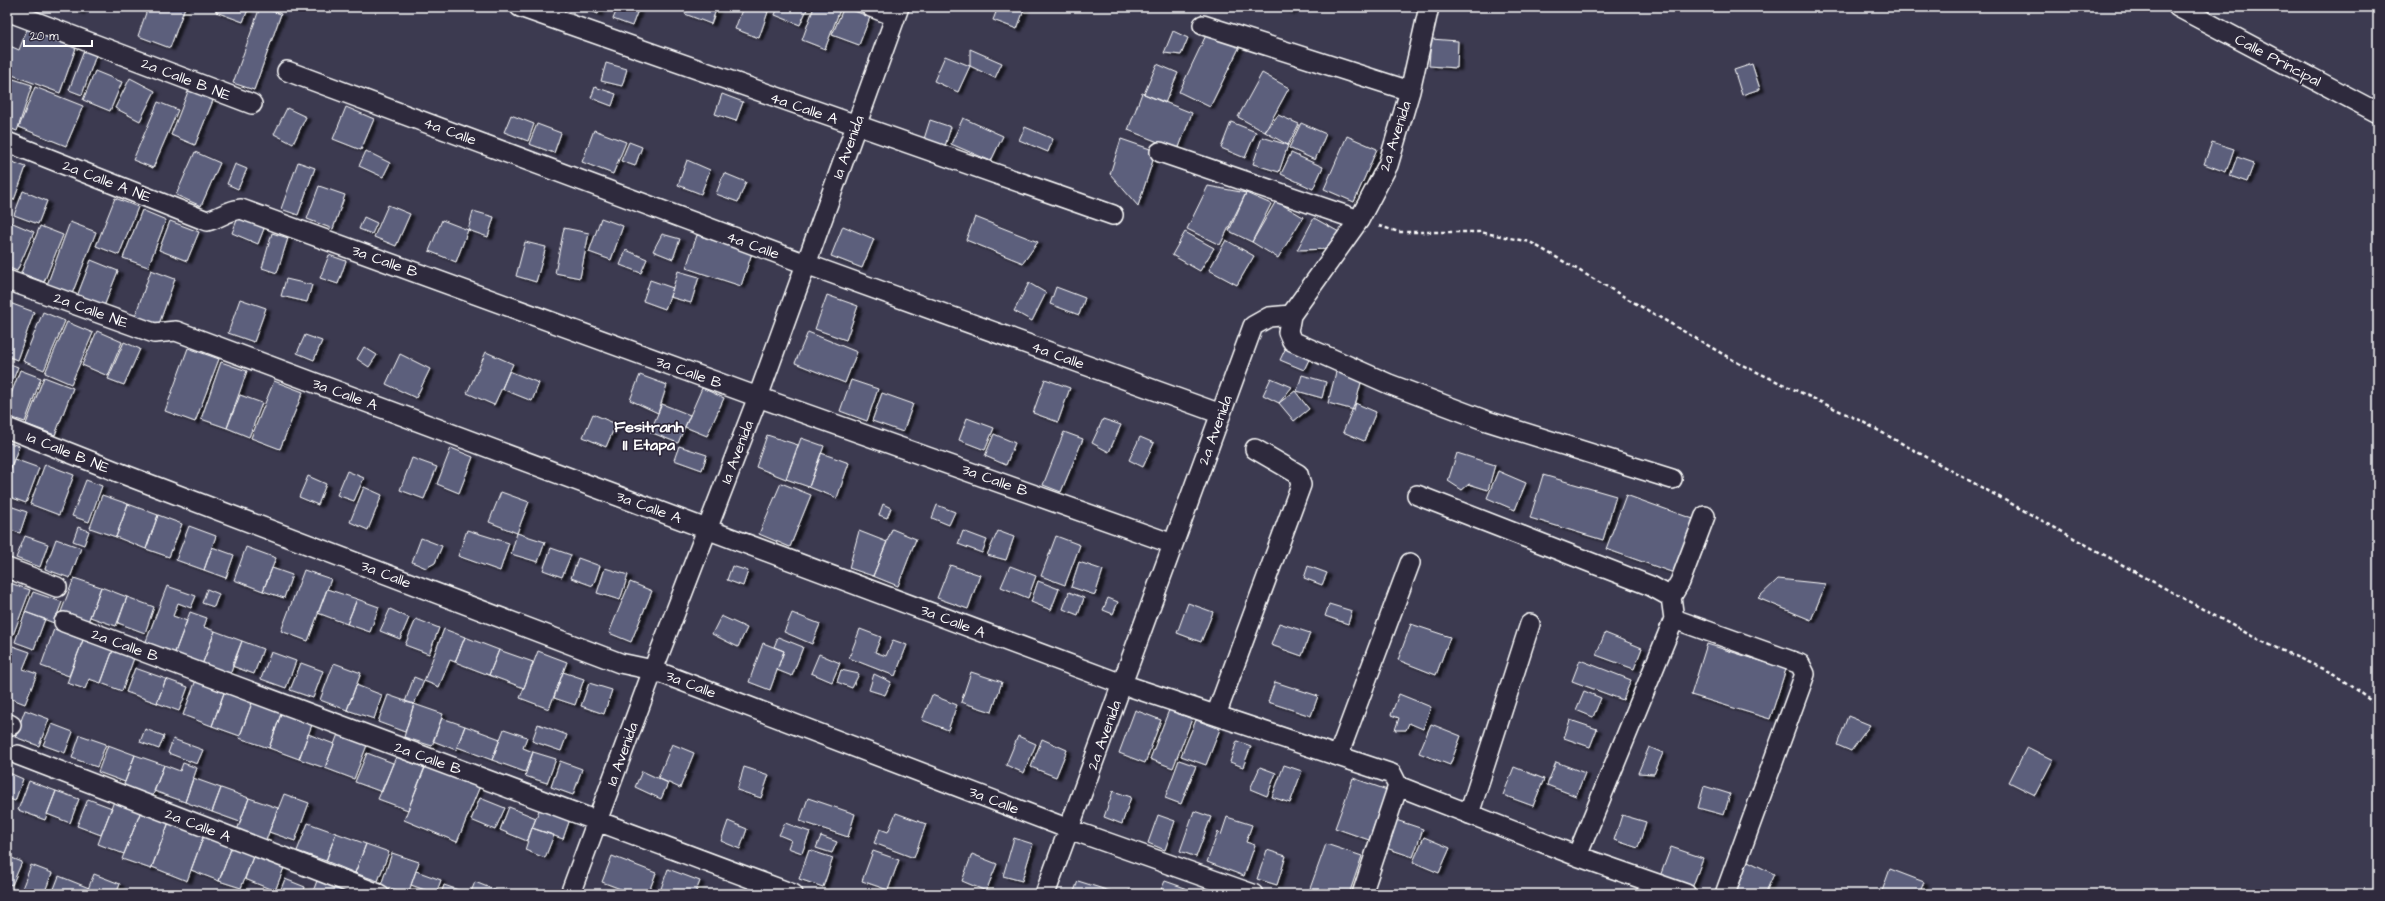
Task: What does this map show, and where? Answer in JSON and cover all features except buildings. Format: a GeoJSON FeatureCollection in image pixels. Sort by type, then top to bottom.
{"type":"FeatureCollection","features":[{"type":"Feature","properties":{"kind":"street","name":"4a Calle A"},"geometry":{"type":"LineString","coordinates":[[520,7],[856,127],[1112,215]]}},
{"type":"Feature","properties":{"kind":"street"},"geometry":{"type":"LineString","coordinates":[[871,7],[897,12]]}},
{"type":"Feature","properties":{"kind":"street","name":"2a Avenida"},"geometry":{"type":"LineString","coordinates":[[1045,894],[1253,326],[1269,317],[1291,315],[1359,220],[1388,165],[1410,91],[1429,7]]}},
{"type":"Feature","properties":{"kind":"street","name":"Calle Principal"},"geometry":{"type":"LineString","coordinates":[[2178,7],[2378,113]]}},
{"type":"Feature","properties":{"kind":"street","name":"2a Calle B NE"},"geometry":{"type":"LineString","coordinates":[[7,11],[252,104]]}},
{"type":"Feature","properties":{"kind":"street","name":"1a Avenida"},"geometry":{"type":"LineString","coordinates":[[570,894],[653,670],[758,397],[897,12]]}},
{"type":"Feature","properties":{"kind":"street"},"geometry":{"type":"LineString","coordinates":[[1203,25],[1410,91]]}},
{"type":"Feature","properties":{"kind":"street","name":"4a Calle"},"geometry":{"type":"LineString","coordinates":[[287,71],[806,264],[1221,414]]}},
{"type":"Feature","properties":{"kind":"street","name":"2a Calle A NE"},"geometry":{"type":"LineString","coordinates":[[7,142],[207,221]]}},
{"type":"Feature","properties":{"kind":"street"},"geometry":{"type":"LineString","coordinates":[[1160,152],[1359,220]]}},
{"type":"Feature","properties":{"kind":"street","name":"3a Calle B"},"geometry":{"type":"LineString","coordinates":[[207,221],[216,219],[232,209],[241,209],[758,397],[1174,544]]}},
{"type":"Feature","properties":{"kind":"street","name":"2a Calle NE"},"geometry":{"type":"LineString","coordinates":[[7,280],[154,333],[176,331]]}},
{"type":"Feature","properties":{"kind":"street"},"geometry":{"type":"LineString","coordinates":[[1291,315],[1288,332],[1292,341],[1389,384],[1487,421],[1672,479]]}},
{"type":"Feature","properties":{"kind":"street","name":"3a Calle A"},"geometry":{"type":"LineString","coordinates":[[176,331],[1122,684],[1392,774],[1398,786]]}},
{"type":"Feature","properties":{"kind":"street","name":"1a Calle B NE"},"geometry":{"type":"LineString","coordinates":[[7,428],[128,476]]}},
{"type":"Feature","properties":{"kind":"street"},"geometry":{"type":"LineString","coordinates":[[1216,715],[1301,485],[1298,474],[1255,449]]}},
{"type":"Feature","properties":{"kind":"street","name":"3a Calle"},"geometry":{"type":"LineString","coordinates":[[128,476],[620,663],[653,670],[1070,829],[1253,894]]}},
{"type":"Feature","properties":{"kind":"street"},"geometry":{"type":"LineString","coordinates":[[1417,494],[1651,586],[1671,597]]}},
{"type":"Feature","properties":{"kind":"street"},"geometry":{"type":"LineString","coordinates":[[1577,856],[1674,619],[1671,597],[1680,582],[1705,516]]}},
{"type":"Feature","properties":{"kind":"street"},"geometry":{"type":"LineString","coordinates":[[1338,756],[1410,563]]}},
{"type":"Feature","properties":{"kind":"street"},"geometry":{"type":"LineString","coordinates":[[7,568],[57,588]]}},
{"type":"Feature","properties":{"kind":"street"},"geometry":{"type":"LineString","coordinates":[[1674,619],[1800,664],[1805,674],[1726,894]]}},
{"type":"Feature","properties":{"kind":"street","name":"2a Calle B"},"geometry":{"type":"LineString","coordinates":[[64,622],[793,894]]}},
{"type":"Feature","properties":{"kind":"street"},"geometry":{"type":"LineString","coordinates":[[1469,814],[1530,624]]}},
{"type":"Feature","properties":{"kind":"street","name":"2a Calle A"},"geometry":{"type":"LineString","coordinates":[[18,755],[379,894]]}},
{"type":"Feature","properties":{"kind":"street"},"geometry":{"type":"LineString","coordinates":[[1362,894],[1398,786],[1577,856],[1686,894]]}},
{"type":"Feature","properties":{"kind":"path"},"geometry":{"type":"LineString","coordinates":[[1359,220],[1399,232],[1480,232],[1530,242],[1740,364],[1861,421],[2259,640],[2334,674],[2378,706]]}},
{"type":"Feature","properties":{"kind":"district","name":"Fesitranh II Etapa"},"geometry":{"type":"Point","coordinates":[649,435]}}]}
